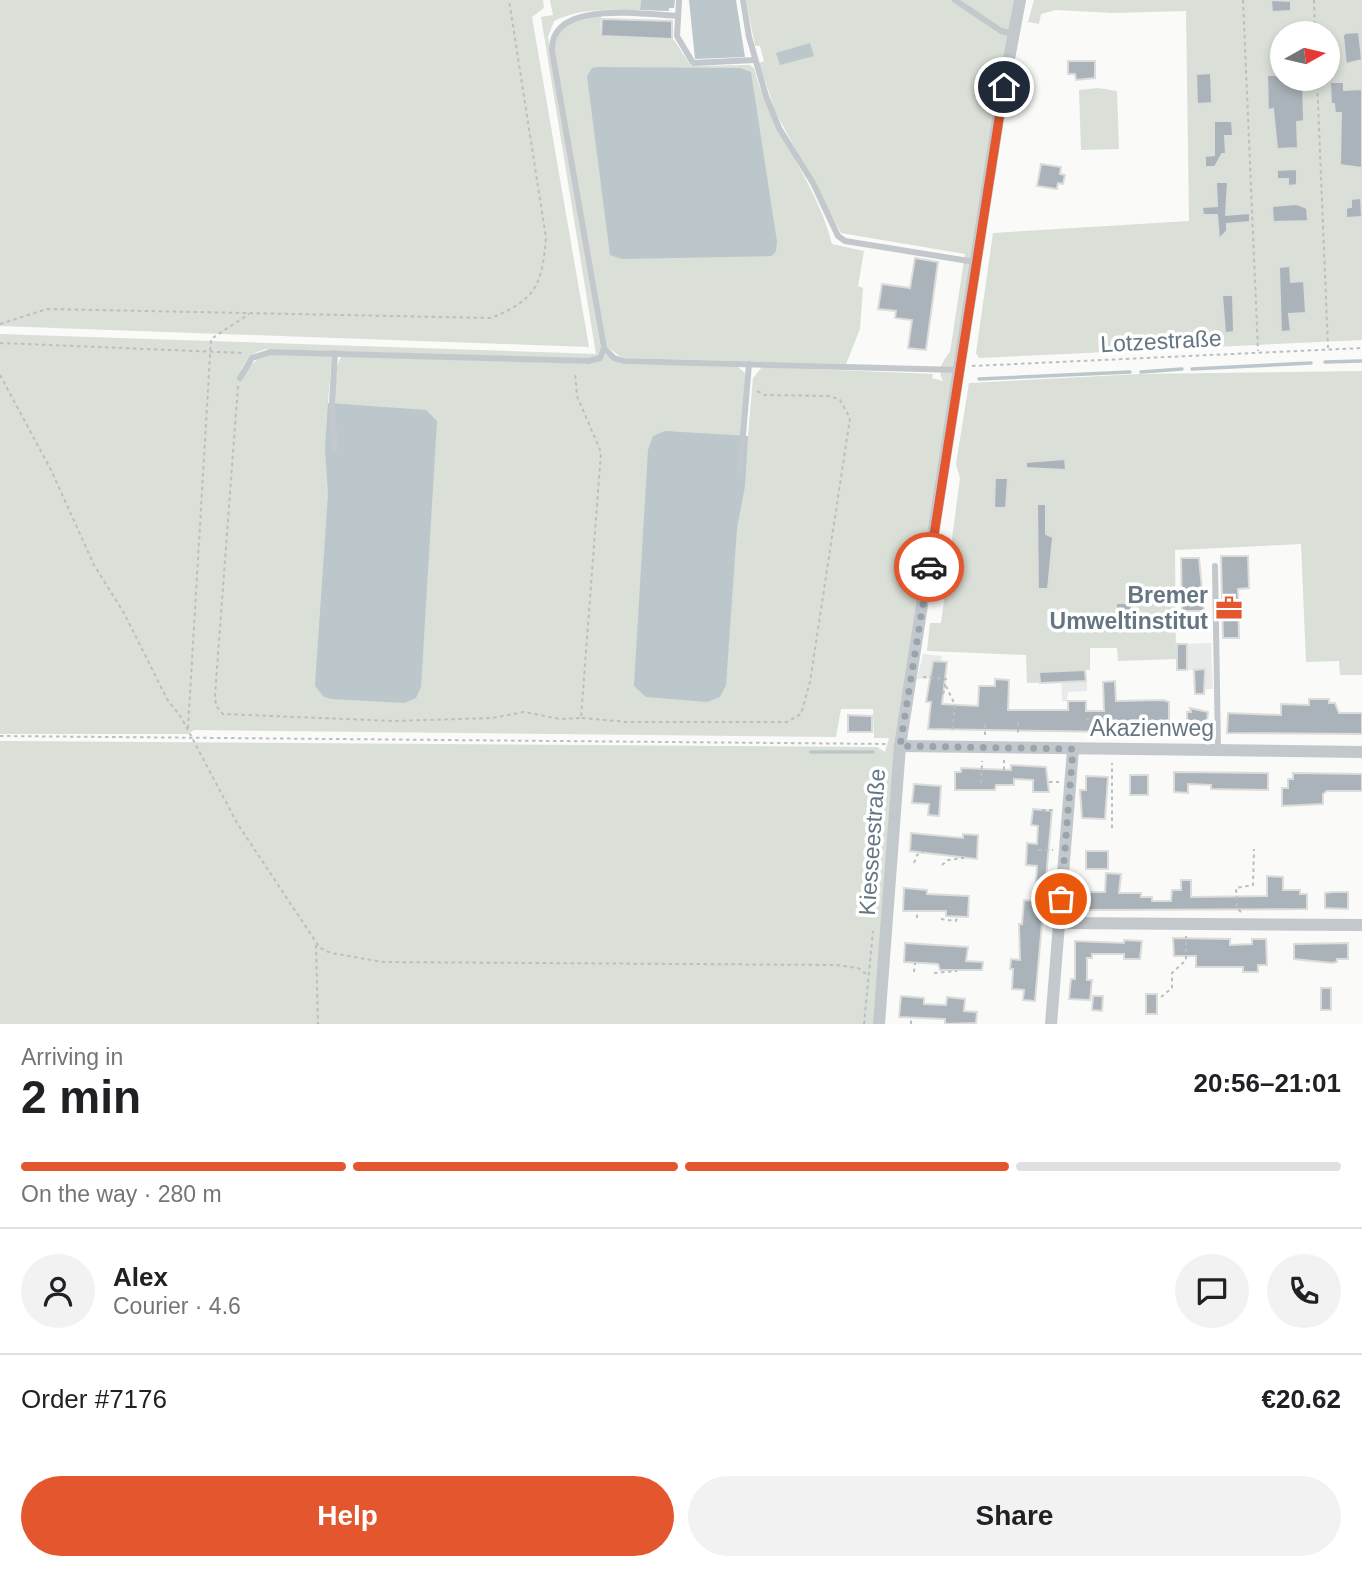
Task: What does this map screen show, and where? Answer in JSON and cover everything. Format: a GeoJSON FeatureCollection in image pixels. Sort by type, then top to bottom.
{"type":"FeatureCollection","features":[{"type":"Feature","properties":{"kind":"street","name":"Kiesseestraße"},"geometry":{"type":"LineString","coordinates":[[878,1024],[895,745],[912,676],[1020,0]]}},
{"type":"Feature","properties":{"kind":"street","name":"Akazienweg"},"geometry":{"type":"LineString","coordinates":[[895,745],[951,748],[1362,752]]}},
{"type":"Feature","properties":{"kind":"street"},"geometry":{"type":"LineString","coordinates":[[1051,1024],[1073,749]]}},
{"type":"Feature","properties":{"kind":"street"},"geometry":{"type":"LineString","coordinates":[[1059,923],[1362,925]]}},
{"type":"Feature","properties":{"kind":"lane"},"geometry":{"type":"LineString","coordinates":[[679,0],[677,36],[693,63],[755,60]]}},
{"type":"Feature","properties":{"kind":"lane"},"geometry":{"type":"LineString","coordinates":[[743,0],[755,60],[779,128],[813,183],[838,236],[845,241],[977,262]]}},
{"type":"Feature","properties":{"kind":"lane"},"geometry":{"type":"LineString","coordinates":[[955,0],[1001,31],[1013,34]]}},
{"type":"Feature","properties":{"kind":"lane"},"geometry":{"type":"LineString","coordinates":[[678,16],[577,13],[557,24],[551,41],[604,348],[614,358],[624,361],[961,368]]}},
{"type":"Feature","properties":{"kind":"lane"},"geometry":{"type":"LineString","coordinates":[[240,378],[248,363],[260,354],[335,353],[596,360],[604,348]]}},
{"type":"Feature","properties":{"kind":"lane"},"geometry":{"type":"LineString","coordinates":[[335,353],[332,403],[335,448]]}},
{"type":"Feature","properties":{"kind":"lane"},"geometry":{"type":"LineString","coordinates":[[740,470],[749,364]]}},
{"type":"Feature","properties":{"kind":"lane"},"geometry":{"type":"LineString","coordinates":[[1215,566],[1218,749]]}},
{"type":"Feature","properties":{"kind":"path"},"geometry":{"type":"LineString","coordinates":[[0,324],[47,309],[491,318],[521,306],[543,274],[546,238],[509,0]]}},
{"type":"Feature","properties":{"kind":"path"},"geometry":{"type":"LineString","coordinates":[[1243,0],[1258,352]]}},
{"type":"Feature","properties":{"kind":"path"},"geometry":{"type":"LineString","coordinates":[[1314,0],[1315,21]]}},
{"type":"Feature","properties":{"kind":"path"},"geometry":{"type":"LineString","coordinates":[[1317,91],[1328,349]]}},
{"type":"Feature","properties":{"kind":"path"},"geometry":{"type":"LineString","coordinates":[[188,732],[211,340],[250,313]]}},
{"type":"Feature","properties":{"kind":"path"},"geometry":{"type":"LineString","coordinates":[[0,343],[260,354]]}},
{"type":"Feature","properties":{"kind":"path","name":"Lotzestraße"},"geometry":{"type":"LineString","coordinates":[[961,368],[1362,348]]}},
{"type":"Feature","properties":{"kind":"path"},"geometry":{"type":"LineString","coordinates":[[575,360],[577,396],[601,453],[581,718]]}},
{"type":"Feature","properties":{"kind":"path"},"geometry":{"type":"LineString","coordinates":[[0,375],[51,470],[94,565],[124,613],[167,699],[237,823],[316,945],[331,953],[383,962],[837,965],[858,968],[869,976]]}},
{"type":"Feature","properties":{"kind":"path"},"geometry":{"type":"LineString","coordinates":[[240,378],[234,410],[215,695],[216,706],[223,715],[394,721],[492,718],[524,712],[560,719],[628,722],[788,723],[801,714],[807,700],[850,418],[840,400],[830,396],[764,394],[749,380]]}},
{"type":"Feature","properties":{"kind":"path"},"geometry":{"type":"LineString","coordinates":[[912,676],[946,679],[943,695]]}},
{"type":"Feature","properties":{"kind":"path"},"geometry":{"type":"LineString","coordinates":[[946,686],[955,705],[951,748]]}},
{"type":"Feature","properties":{"kind":"path"},"geometry":{"type":"LineString","coordinates":[[1153,721],[1153,749]]}},
{"type":"Feature","properties":{"kind":"path"},"geometry":{"type":"LineString","coordinates":[[985,723],[992,723]]}},
{"type":"Feature","properties":{"kind":"path"},"geometry":{"type":"LineString","coordinates":[[0,736],[895,745]]}},
{"type":"Feature","properties":{"kind":"path"},"geometry":{"type":"LineString","coordinates":[[1112,749],[1112,828]]}},
{"type":"Feature","properties":{"kind":"path"},"geometry":{"type":"LineString","coordinates":[[1105,804],[1112,804]]}},
{"type":"Feature","properties":{"kind":"path"},"geometry":{"type":"LineString","coordinates":[[1042,810],[1068,811]]}},
{"type":"Feature","properties":{"kind":"path"},"geometry":{"type":"LineString","coordinates":[[1243,914],[1237,908],[1237,888],[1253,885],[1254,849]]}},
{"type":"Feature","properties":{"kind":"path"},"geometry":{"type":"LineString","coordinates":[[1038,850],[1065,851]]}},
{"type":"Feature","properties":{"kind":"path"},"geometry":{"type":"LineString","coordinates":[[914,863],[917,855],[923,852]]}},
{"type":"Feature","properties":{"kind":"path"},"geometry":{"type":"LineString","coordinates":[[942,866],[948,860],[964,858]]}},
{"type":"Feature","properties":{"kind":"path"},"geometry":{"type":"LineString","coordinates":[[1245,890],[1248,884]]}},
{"type":"Feature","properties":{"kind":"path"},"geometry":{"type":"LineString","coordinates":[[917,912],[917,918]]}},
{"type":"Feature","properties":{"kind":"path"},"geometry":{"type":"LineString","coordinates":[[941,919],[956,921],[957,917]]}},
{"type":"Feature","properties":{"kind":"path"},"geometry":{"type":"LineString","coordinates":[[1161,997],[1172,988],[1172,973],[1186,960],[1186,925]]}},
{"type":"Feature","properties":{"kind":"path"},"geometry":{"type":"LineString","coordinates":[[316,945],[318,1024]]}},
{"type":"Feature","properties":{"kind":"path"},"geometry":{"type":"LineString","coordinates":[[914,972],[915,963]]}},
{"type":"Feature","properties":{"kind":"path"},"geometry":{"type":"LineString","coordinates":[[934,973],[957,971]]}},
{"type":"Feature","properties":{"kind":"path"},"geometry":{"type":"LineString","coordinates":[[911,1018],[911,1024]]}},
{"type":"Feature","properties":{"kind":"shaded area"},"geometry":{"type":"Polygon","coordinates":[[[0,0],[543,0],[544,8],[532,17],[589,347],[0,326],[0,0]]]}},
{"type":"Feature","properties":{"kind":"shaded area"},"geometry":{"type":"Polygon","coordinates":[[[550,0],[641,0],[640,10],[596,10],[575,13],[554,21],[548,37],[601,349],[597,356],[590,359],[266,349],[248,359],[238,377],[261,356],[268,354],[332,356],[328,403],[334,404],[337,366],[341,356],[591,364],[605,354],[621,364],[737,366],[745,373],[743,436],[748,436],[753,378],[762,367],[933,374],[932,378],[943,381],[940,370],[950,352],[965,254],[841,233],[776,113],[759,63],[764,61],[760,46],[755,46],[746,0],[951,0],[1000,34],[960,0],[1016,0],[896,736],[874,1024],[0,1024],[0,741],[877,747],[885,752],[889,738],[874,738],[873,709],[841,709],[836,737],[194,730],[188,734],[0,734],[0,334],[596,354],[541,17],[553,15],[550,0]]]}},
{"type":"Feature","properties":{"kind":"shaded area"},"geometry":{"type":"Polygon","coordinates":[[[641,0],[675,0],[674,8],[669,8],[669,11],[640,10],[641,0]]]}},
{"type":"Feature","properties":{"kind":"shaded area"},"geometry":{"type":"Polygon","coordinates":[[[689,0],[736,0],[745,57],[695,59],[689,0]]]}},
{"type":"Feature","properties":{"kind":"shaded area"},"geometry":{"type":"Polygon","coordinates":[[[1034,0],[1362,0],[1362,340],[979,358],[976,353],[993,233],[1189,221],[1186,11],[1114,13],[1056,10],[1041,14],[1039,24],[1028,22],[1034,0]]]}},
{"type":"Feature","properties":{"kind":"shaded area"},"geometry":{"type":"Polygon","coordinates":[[[578,15],[601,15],[600,36],[674,40],[691,66],[750,65],[754,68],[771,114],[815,199],[832,244],[864,251],[858,286],[863,288],[860,329],[846,364],[622,358],[606,346],[555,53],[555,43],[564,22],[578,15]]]}},
{"type":"Feature","properties":{"kind":"shaded area"},"geometry":{"type":"Polygon","coordinates":[[[810,43],[814,56],[780,65],[776,53],[810,43]]]}},
{"type":"Feature","properties":{"kind":"shaded area"},"geometry":{"type":"Polygon","coordinates":[[[592,68],[740,68],[751,72],[777,242],[772,256],[622,259],[610,255],[587,76],[592,68]]]}},
{"type":"Feature","properties":{"kind":"shaded area"},"geometry":{"type":"Polygon","coordinates":[[[1098,88],[1117,91],[1119,149],[1081,150],[1079,90],[1098,88]]]}},
{"type":"Feature","properties":{"kind":"shaded area"},"geometry":{"type":"Polygon","coordinates":[[[1362,371],[1362,675],[1340,675],[1339,661],[1306,662],[1301,544],[1175,550],[1176,659],[1118,661],[1117,648],[1090,648],[1090,670],[1061,670],[1061,682],[1027,683],[1026,655],[927,651],[930,623],[941,623],[960,478],[956,464],[969,383],[1140,374],[1362,371]]]}},
{"type":"Feature","properties":{"kind":"shaded area"},"geometry":{"type":"Polygon","coordinates":[[[328,403],[426,410],[437,421],[421,687],[416,698],[404,703],[331,699],[324,697],[315,686],[328,494],[325,449],[328,403]]]}},
{"type":"Feature","properties":{"kind":"shaded area"},"geometry":{"type":"Polygon","coordinates":[[[665,431],[748,436],[745,486],[737,528],[726,685],[720,697],[707,702],[646,697],[634,686],[648,450],[653,436],[665,431]]]}},
{"type":"Feature","properties":{"kind":"shaded area"},"geometry":{"type":"Polygon","coordinates":[[[1211,643],[1213,689],[1194,689],[1194,670],[1177,670],[1177,644],[1211,643]]]}},
{"type":"Feature","properties":{"kind":"shaded area"},"geometry":{"type":"Polygon","coordinates":[[[923,654],[942,656],[941,661],[947,662],[945,677],[917,679],[923,654]]]}},
{"type":"Feature","properties":{"kind":"shaded area"},"geometry":{"type":"Polygon","coordinates":[[[1086,670],[1087,691],[1068,692],[1067,701],[1062,701],[1061,671],[1086,670]]]}},
{"type":"Feature","properties":{"kind":"building"},"geometry":{"type":"Polygon","coordinates":[[[1271,0],[1291,1],[1291,11],[1272,12],[1271,0]]]}},
{"type":"Feature","properties":{"kind":"building"},"geometry":{"type":"Polygon","coordinates":[[[602,19],[672,21],[672,39],[601,36],[602,19]]]}},
{"type":"Feature","properties":{"kind":"building"},"geometry":{"type":"Polygon","coordinates":[[[1359,32],[1362,60],[1346,64],[1343,36],[1345,33],[1359,32]]]}},
{"type":"Feature","properties":{"kind":"building"},"geometry":{"type":"Polygon","coordinates":[[[1068,61],[1095,61],[1095,78],[1076,80],[1075,74],[1068,74],[1068,61]]]}},
{"type":"Feature","properties":{"kind":"building"},"geometry":{"type":"Polygon","coordinates":[[[1211,73],[1212,103],[1197,104],[1196,74],[1211,73]]]}},
{"type":"Feature","properties":{"kind":"building"},"geometry":{"type":"Polygon","coordinates":[[[1267,75],[1270,75],[1270,91],[1303,91],[1304,121],[1297,122],[1298,148],[1277,149],[1273,109],[1268,110],[1267,75]]]}},
{"type":"Feature","properties":{"kind":"building"},"geometry":{"type":"Polygon","coordinates":[[[1340,82],[1344,82],[1344,90],[1362,89],[1362,168],[1340,165],[1341,113],[1335,113],[1334,104],[1331,104],[1330,91],[1340,91],[1340,82]]]}},
{"type":"Feature","properties":{"kind":"building"},"geometry":{"type":"Polygon","coordinates":[[[1214,121],[1232,121],[1233,136],[1225,136],[1226,154],[1222,154],[1215,167],[1205,167],[1205,156],[1214,155],[1214,121]]]}},
{"type":"Feature","properties":{"kind":"building"},"geometry":{"type":"Polygon","coordinates":[[[1041,164],[1061,167],[1060,174],[1065,175],[1063,184],[1058,183],[1057,189],[1037,186],[1041,164]]]}},
{"type":"Feature","properties":{"kind":"building"},"geometry":{"type":"Polygon","coordinates":[[[1297,169],[1297,185],[1288,186],[1288,179],[1277,179],[1277,170],[1297,169]]]}},
{"type":"Feature","properties":{"kind":"building"},"geometry":{"type":"Polygon","coordinates":[[[1216,182],[1228,182],[1226,215],[1250,213],[1250,222],[1227,224],[1227,231],[1219,239],[1217,215],[1203,215],[1202,207],[1217,206],[1216,182]]]}},
{"type":"Feature","properties":{"kind":"building"},"geometry":{"type":"Polygon","coordinates":[[[1361,198],[1362,217],[1346,218],[1346,208],[1351,207],[1351,199],[1361,198]]]}},
{"type":"Feature","properties":{"kind":"building"},"geometry":{"type":"Polygon","coordinates":[[[1297,204],[1307,208],[1308,221],[1273,222],[1272,206],[1297,204]]]}},
{"type":"Feature","properties":{"kind":"building"},"geometry":{"type":"Polygon","coordinates":[[[915,258],[938,262],[926,350],[908,348],[912,320],[895,318],[896,311],[878,309],[882,284],[910,288],[915,258]]]}},
{"type":"Feature","properties":{"kind":"building"},"geometry":{"type":"Polygon","coordinates":[[[1290,266],[1291,282],[1304,281],[1306,313],[1289,314],[1291,331],[1281,332],[1279,267],[1290,266]]]}},
{"type":"Feature","properties":{"kind":"building"},"geometry":{"type":"Polygon","coordinates":[[[1222,295],[1233,295],[1234,332],[1225,333],[1222,295]]]}},
{"type":"Feature","properties":{"kind":"building"},"geometry":{"type":"Polygon","coordinates":[[[1065,459],[1066,470],[1026,468],[1026,462],[1065,459]]]}},
{"type":"Feature","properties":{"kind":"building"},"geometry":{"type":"Polygon","coordinates":[[[995,478],[1008,478],[1006,508],[994,508],[995,478]]]}},
{"type":"Feature","properties":{"kind":"building"},"geometry":{"type":"Polygon","coordinates":[[[1037,504],[1046,504],[1046,534],[1053,537],[1048,589],[1038,589],[1037,504]]]}},
{"type":"Feature","properties":{"kind":"building"},"geometry":{"type":"Polygon","coordinates":[[[1221,556],[1248,556],[1249,588],[1238,589],[1239,638],[1223,638],[1221,556]]]}},
{"type":"Feature","properties":{"kind":"building"},"geometry":{"type":"Polygon","coordinates":[[[1181,558],[1199,558],[1204,611],[1182,611],[1181,558]]]}},
{"type":"Feature","properties":{"kind":"building"},"geometry":{"type":"Polygon","coordinates":[[[1116,603],[1131,603],[1132,612],[1116,615],[1116,603]]]}},
{"type":"Feature","properties":{"kind":"building"},"geometry":{"type":"Polygon","coordinates":[[[1177,644],[1187,644],[1187,670],[1177,670],[1177,644]]]}},
{"type":"Feature","properties":{"kind":"building"},"geometry":{"type":"Polygon","coordinates":[[[933,661],[947,662],[942,704],[978,706],[979,686],[995,686],[995,679],[1009,680],[1008,710],[1068,710],[1068,701],[1086,701],[1086,711],[1104,711],[1103,682],[1115,681],[1116,701],[1164,700],[1169,702],[1169,721],[1150,721],[1150,730],[1113,732],[928,729],[931,702],[926,702],[933,661]]]}},
{"type":"Feature","properties":{"kind":"building"},"geometry":{"type":"Polygon","coordinates":[[[1205,669],[1204,694],[1195,694],[1194,670],[1205,669]]]}},
{"type":"Feature","properties":{"kind":"building"},"geometry":{"type":"Polygon","coordinates":[[[1085,670],[1086,681],[1040,683],[1039,672],[1085,670]]]}},
{"type":"Feature","properties":{"kind":"building"},"geometry":{"type":"Polygon","coordinates":[[[1309,699],[1329,699],[1329,703],[1335,703],[1339,713],[1362,713],[1362,734],[1227,733],[1228,713],[1281,715],[1281,704],[1309,705],[1309,699]]]}},
{"type":"Feature","properties":{"kind":"building"},"geometry":{"type":"Polygon","coordinates":[[[1190,708],[1208,712],[1206,733],[1187,733],[1187,712],[1191,712],[1190,708]]]}},
{"type":"Feature","properties":{"kind":"building"},"geometry":{"type":"Polygon","coordinates":[[[848,715],[872,716],[872,732],[848,732],[848,715]]]}},
{"type":"Feature","properties":{"kind":"building"},"geometry":{"type":"Polygon","coordinates":[[[1011,765],[1046,767],[1049,792],[1033,792],[1033,780],[1014,779],[1014,785],[996,785],[995,790],[955,790],[955,772],[961,772],[961,768],[1011,770],[1011,765]]]}},
{"type":"Feature","properties":{"kind":"building"},"geometry":{"type":"Polygon","coordinates":[[[1174,772],[1268,773],[1268,790],[1211,789],[1211,785],[1188,784],[1188,793],[1174,792],[1174,772]]]}},
{"type":"Feature","properties":{"kind":"building"},"geometry":{"type":"Polygon","coordinates":[[[1293,773],[1362,774],[1362,791],[1327,791],[1323,794],[1323,804],[1282,806],[1282,788],[1288,788],[1288,779],[1293,779],[1293,773]]]}},
{"type":"Feature","properties":{"kind":"building"},"geometry":{"type":"Polygon","coordinates":[[[1130,775],[1148,775],[1148,795],[1130,795],[1130,775]]]}},
{"type":"Feature","properties":{"kind":"building"},"geometry":{"type":"Polygon","coordinates":[[[1086,776],[1108,777],[1105,819],[1082,818],[1080,790],[1086,790],[1086,776]]]}},
{"type":"Feature","properties":{"kind":"building"},"geometry":{"type":"Polygon","coordinates":[[[914,784],[941,786],[939,816],[928,815],[929,804],[912,803],[914,784]]]}},
{"type":"Feature","properties":{"kind":"building"},"geometry":{"type":"Polygon","coordinates":[[[1033,809],[1052,811],[1035,1001],[1023,1000],[1024,990],[1012,989],[1013,969],[1010,969],[1011,959],[1020,960],[1019,924],[1022,924],[1024,900],[1035,901],[1037,866],[1026,865],[1027,843],[1037,844],[1038,826],[1031,825],[1033,809]]]}},
{"type":"Feature","properties":{"kind":"building"},"geometry":{"type":"Polygon","coordinates":[[[911,833],[963,838],[963,834],[978,835],[977,859],[910,851],[911,833]]]}},
{"type":"Feature","properties":{"kind":"building"},"geometry":{"type":"Polygon","coordinates":[[[1086,851],[1108,851],[1108,869],[1086,869],[1086,851]]]}},
{"type":"Feature","properties":{"kind":"building"},"geometry":{"type":"Polygon","coordinates":[[[1106,873],[1121,874],[1119,893],[1141,893],[1141,897],[1152,897],[1152,901],[1171,901],[1172,890],[1181,890],[1181,880],[1191,880],[1191,897],[1267,896],[1267,876],[1283,877],[1283,890],[1300,890],[1300,894],[1307,894],[1307,909],[1087,910],[1087,892],[1105,892],[1106,873]]]}},
{"type":"Feature","properties":{"kind":"building"},"geometry":{"type":"Polygon","coordinates":[[[904,888],[927,890],[927,894],[969,896],[968,917],[946,916],[946,911],[903,911],[904,888]]]}},
{"type":"Feature","properties":{"kind":"building"},"geometry":{"type":"Polygon","coordinates":[[[1348,892],[1348,909],[1325,908],[1325,893],[1348,892]]]}},
{"type":"Feature","properties":{"kind":"building"},"geometry":{"type":"Polygon","coordinates":[[[1173,938],[1230,939],[1230,945],[1252,944],[1252,939],[1266,939],[1267,965],[1258,965],[1258,972],[1243,972],[1243,967],[1196,967],[1196,956],[1174,956],[1173,938]]]}},
{"type":"Feature","properties":{"kind":"building"},"geometry":{"type":"Polygon","coordinates":[[[1124,940],[1142,941],[1140,959],[1124,959],[1124,954],[1092,954],[1092,958],[1087,958],[1087,980],[1092,980],[1090,1000],[1069,999],[1071,979],[1075,979],[1075,941],[1124,943],[1124,940]]]}},
{"type":"Feature","properties":{"kind":"building"},"geometry":{"type":"Polygon","coordinates":[[[905,943],[968,947],[966,961],[983,962],[982,970],[940,970],[938,964],[904,962],[905,943]]]}},
{"type":"Feature","properties":{"kind":"building"},"geometry":{"type":"Polygon","coordinates":[[[1348,943],[1348,959],[1337,959],[1337,962],[1332,963],[1294,959],[1294,944],[1348,943]]]}},
{"type":"Feature","properties":{"kind":"building"},"geometry":{"type":"Polygon","coordinates":[[[1321,988],[1331,988],[1331,1010],[1321,1010],[1321,988]]]}},
{"type":"Feature","properties":{"kind":"building"},"geometry":{"type":"Polygon","coordinates":[[[1146,994],[1157,994],[1157,1014],[1146,1014],[1146,994]]]}},
{"type":"Feature","properties":{"kind":"building"},"geometry":{"type":"Polygon","coordinates":[[[901,996],[924,998],[924,1004],[946,1005],[947,997],[965,999],[964,1011],[977,1012],[976,1023],[945,1024],[945,1019],[899,1017],[901,996]]]}},
{"type":"Feature","properties":{"kind":"building"},"geometry":{"type":"Polygon","coordinates":[[[1093,996],[1103,996],[1102,1011],[1092,1010],[1093,996]]]}},
{"type":"Feature","properties":{"kind":"waterway"},"geometry":{"type":"LineString","coordinates":[[1325,362],[1362,361]]}},
{"type":"Feature","properties":{"kind":"waterway"},"geometry":{"type":"LineString","coordinates":[[1192,369],[1311,363]]}},
{"type":"Feature","properties":{"kind":"waterway"},"geometry":{"type":"LineString","coordinates":[[1141,372],[1182,369]]}},
{"type":"Feature","properties":{"kind":"waterway"},"geometry":{"type":"LineString","coordinates":[[979,379],[1130,372]]}},
{"type":"Feature","properties":{"kind":"waterway"},"geometry":{"type":"LineString","coordinates":[[811,752],[873,752]]}},
{"type":"Feature","properties":{"kind":"way so far"},"geometry":{"type":"LineString","coordinates":[[929,567],[900,746],[1073,749],[1061,899]]}},
{"type":"Feature","properties":{"kind":"place","name":"Bremer Umweltinstitut"},"geometry":{"type":"Point","coordinates":[1229,608]}},
{"type":"Feature","properties":{"kind":"route"},"geometry":{"type":"LineString","coordinates":[[929,567],[1004,87]]}}]}
